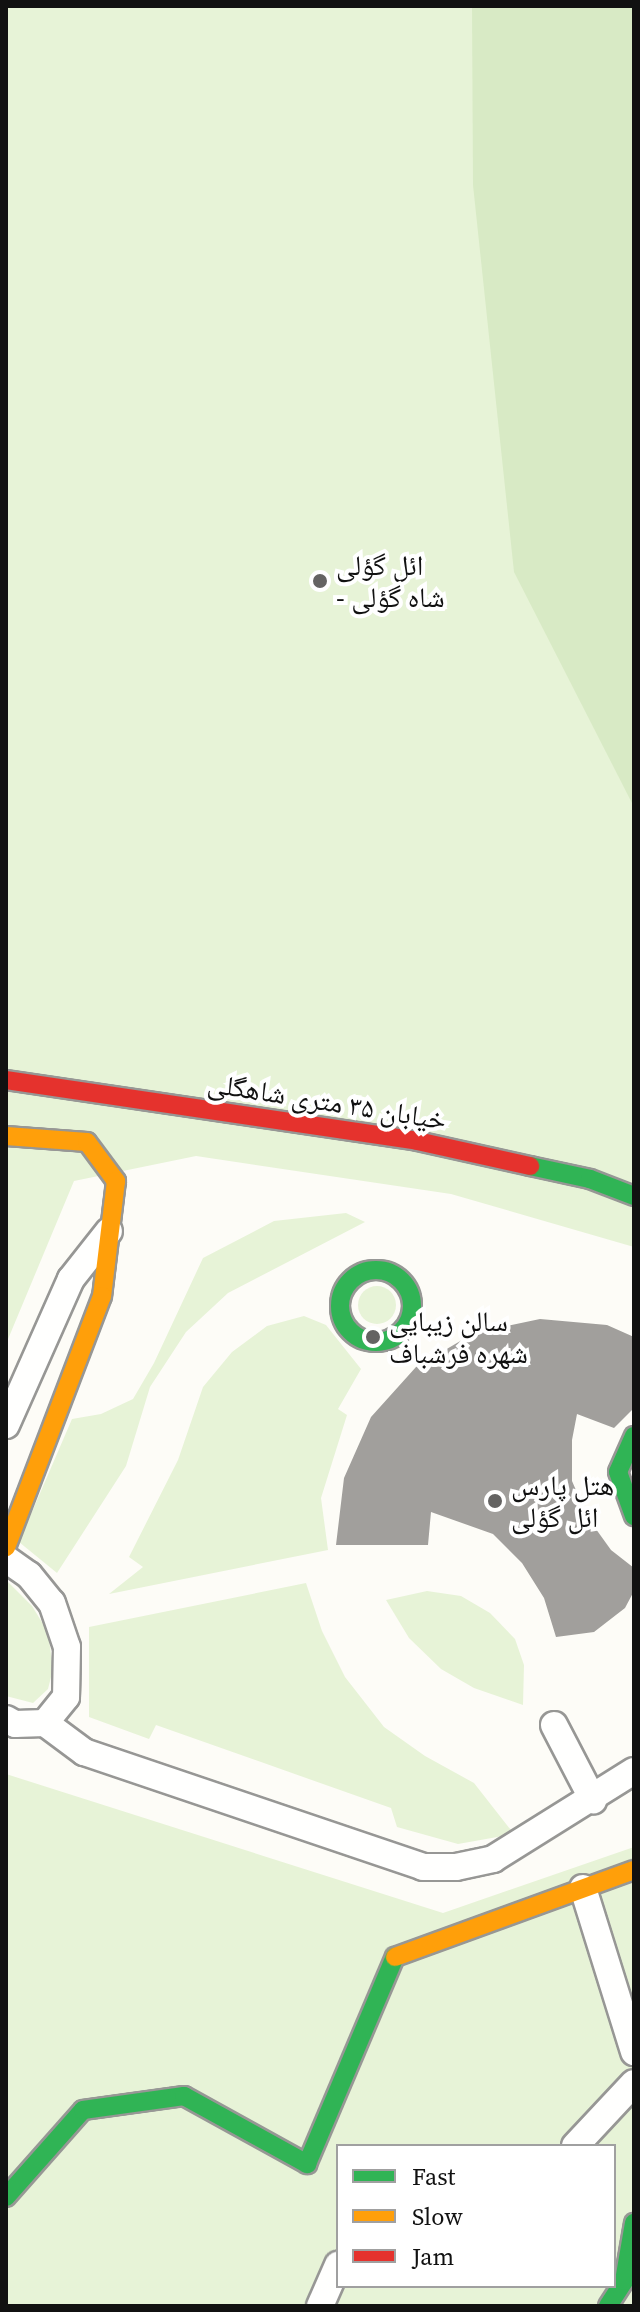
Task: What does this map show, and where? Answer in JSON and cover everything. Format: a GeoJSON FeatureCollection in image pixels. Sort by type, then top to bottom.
{"type":"FeatureCollection","features":[{"type":"Feature","properties":{"kind":"street","name":"خیابان ۳۵ متری شاهگلی"},"geometry":{"type":"LineString","coordinates":[[6,1080],[417,1141],[590,1179],[634,1196]]}},
{"type":"Feature","properties":{"kind":"street"},"geometry":{"type":"LineString","coordinates":[[6,1136],[87,1142],[116,1181],[102,1296],[6,1547]]}},
{"type":"Feature","properties":{"kind":"street"},"geometry":{"type":"LineString","coordinates":[[6,1425],[71,1279],[112,1228]]}},
{"type":"Feature","properties":{"kind":"street"},"geometry":{"type":"LineString","coordinates":[[386,1269],[405,1281],[414,1302],[410,1320],[398,1335],[378,1344],[359,1339],[343,1323],[338,1302],[347,1283],[365,1270],[386,1269]]}},
{"type":"Feature","properties":{"kind":"street"},"geometry":{"type":"LineString","coordinates":[[634,1436],[618,1472],[634,1516]]}},
{"type":"Feature","properties":{"kind":"street"},"geometry":{"type":"LineString","coordinates":[[6,1559],[29,1575],[52,1603],[67,1647],[66,1697],[45,1723]]}},
{"type":"Feature","properties":{"kind":"street"},"geometry":{"type":"LineString","coordinates":[[6,1719],[15,1724],[45,1723],[84,1752],[423,1867],[456,1867],[493,1859],[593,1800],[634,1771]]}},
{"type":"Feature","properties":{"kind":"street"},"geometry":{"type":"LineString","coordinates":[[554,1725],[593,1800]]}},
{"type":"Feature","properties":{"kind":"street"},"geometry":{"type":"LineString","coordinates":[[6,2197],[83,2110],[184,2096],[307,2164],[396,1955],[634,1870]]}},
{"type":"Feature","properties":{"kind":"street"},"geometry":{"type":"LineString","coordinates":[[583,1888],[634,2052]]}},
{"type":"Feature","properties":{"kind":"street"},"geometry":{"type":"LineString","coordinates":[[577,2144],[634,2083]]}},
{"type":"Feature","properties":{"kind":"street"},"geometry":{"type":"LineString","coordinates":[[608,2306],[624,2281],[634,2223]]}},
{"type":"Feature","properties":{"kind":"street"},"geometry":{"type":"LineString","coordinates":[[320,2306],[336,2270]]}},
{"type":"Feature","properties":{"kind":"green space","name":"ائل گؤلی - شاه گؤلی"},"geometry":{"type":"Polygon","coordinates":[[[6,6],[634,6],[634,1247],[451,1194],[196,1156],[74,1181],[6,1344],[6,6]]]}},
{"type":"Feature","properties":{"kind":"green space"},"geometry":{"type":"Polygon","coordinates":[[[472,6],[634,6],[634,807],[514,572],[473,185],[472,6]]]}},
{"type":"Feature","properties":{"kind":"green space"},"geometry":{"type":"Polygon","coordinates":[[[346,1213],[365,1222],[228,1293],[186,1332],[150,1387],[126,1466],[57,1573],[19,1542],[72,1419],[101,1414],[133,1399],[154,1363],[203,1258],[274,1221],[346,1213]]]}},
{"type":"Feature","properties":{"kind":"green space"},"geometry":{"type":"Polygon","coordinates":[[[377,1286],[391,1291],[396,1305],[391,1319],[377,1324],[363,1319],[358,1305],[363,1291],[377,1286]]]}},
{"type":"Feature","properties":{"kind":"green space"},"geometry":{"type":"Polygon","coordinates":[[[304,1316],[326,1325],[361,1369],[338,1409],[347,1415],[321,1498],[328,1550],[109,1594],[143,1567],[129,1557],[178,1460],[203,1387],[232,1352],[267,1326],[304,1316]]]}},
{"type":"Feature","properties":{"kind":"green space"},"geometry":{"type":"Polygon","coordinates":[[[6,1580],[32,1606],[48,1632],[53,1669],[48,1689],[33,1703],[6,1696],[6,1580]]]}},
{"type":"Feature","properties":{"kind":"green space"},"geometry":{"type":"Polygon","coordinates":[[[306,1583],[322,1631],[345,1677],[384,1727],[425,1756],[474,1783],[514,1834],[458,1844],[397,1827],[391,1808],[156,1725],[149,1739],[89,1717],[89,1627],[306,1583]]]}},
{"type":"Feature","properties":{"kind":"green space"},"geometry":{"type":"Polygon","coordinates":[[[427,1591],[461,1596],[490,1613],[515,1639],[524,1665],[523,1705],[474,1688],[441,1669],[409,1638],[386,1600],[427,1591]]]}},
{"type":"Feature","properties":{"kind":"green space"},"geometry":{"type":"Polygon","coordinates":[[[6,1774],[443,1913],[634,1847],[634,2306],[6,2306],[6,1774]]]}},
{"type":"Feature","properties":{"kind":"building"},"geometry":{"type":"Polygon","coordinates":[[[540,1319],[607,1325],[634,1337],[634,1408],[614,1428],[577,1414],[572,1440],[572,1481],[588,1518],[611,1550],[634,1568],[634,1591],[625,1608],[594,1632],[556,1637],[544,1598],[522,1563],[493,1534],[431,1512],[428,1545],[336,1545],[344,1478],[371,1417],[416,1367],[474,1333],[540,1319]]]}},
{"type":"Feature","properties":{"kind":"traffic: fast"},"geometry":{"type":"LineString","coordinates":[[530,1166],[590,1179],[634,1196]]}},
{"type":"Feature","properties":{"kind":"traffic: fast"},"geometry":{"type":"LineString","coordinates":[[383,1270],[402,1280],[410,1292],[412,1306],[410,1320],[402,1332],[390,1340],[369,1342],[350,1332],[342,1320],[340,1299],[350,1280],[362,1272],[383,1270]]}},
{"type":"Feature","properties":{"kind":"traffic: fast"},"geometry":{"type":"LineString","coordinates":[[634,1436],[618,1472],[634,1516]]}},
{"type":"Feature","properties":{"kind":"traffic: fast"},"geometry":{"type":"LineString","coordinates":[[6,2197],[83,2110],[184,2096],[307,2164],[395,1957]]}},
{"type":"Feature","properties":{"kind":"traffic: fast"},"geometry":{"type":"LineString","coordinates":[[608,2306],[624,2281],[634,2223]]}},
{"type":"Feature","properties":{"kind":"traffic: slow"},"geometry":{"type":"LineString","coordinates":[[6,1136],[87,1142],[116,1181],[102,1296],[6,1547]]}},
{"type":"Feature","properties":{"kind":"traffic: slow"},"geometry":{"type":"LineString","coordinates":[[395,1957],[634,1870]]}},
{"type":"Feature","properties":{"kind":"traffic: jam"},"geometry":{"type":"LineString","coordinates":[[6,1080],[417,1141],[530,1166]]}},
{"type":"Feature","properties":{"kind":"place","name":"ائل گؤلی - شاه گؤلی"},"geometry":{"type":"Point","coordinates":[320,581]}},
{"type":"Feature","properties":{"kind":"place","name":"سالن زیبایی شهره فرشباف"},"geometry":{"type":"Point","coordinates":[373,1337]}},
{"type":"Feature","properties":{"kind":"place","name":"هتل پارس ائل گؤلی"},"geometry":{"type":"Point","coordinates":[495,1501]}}]}
